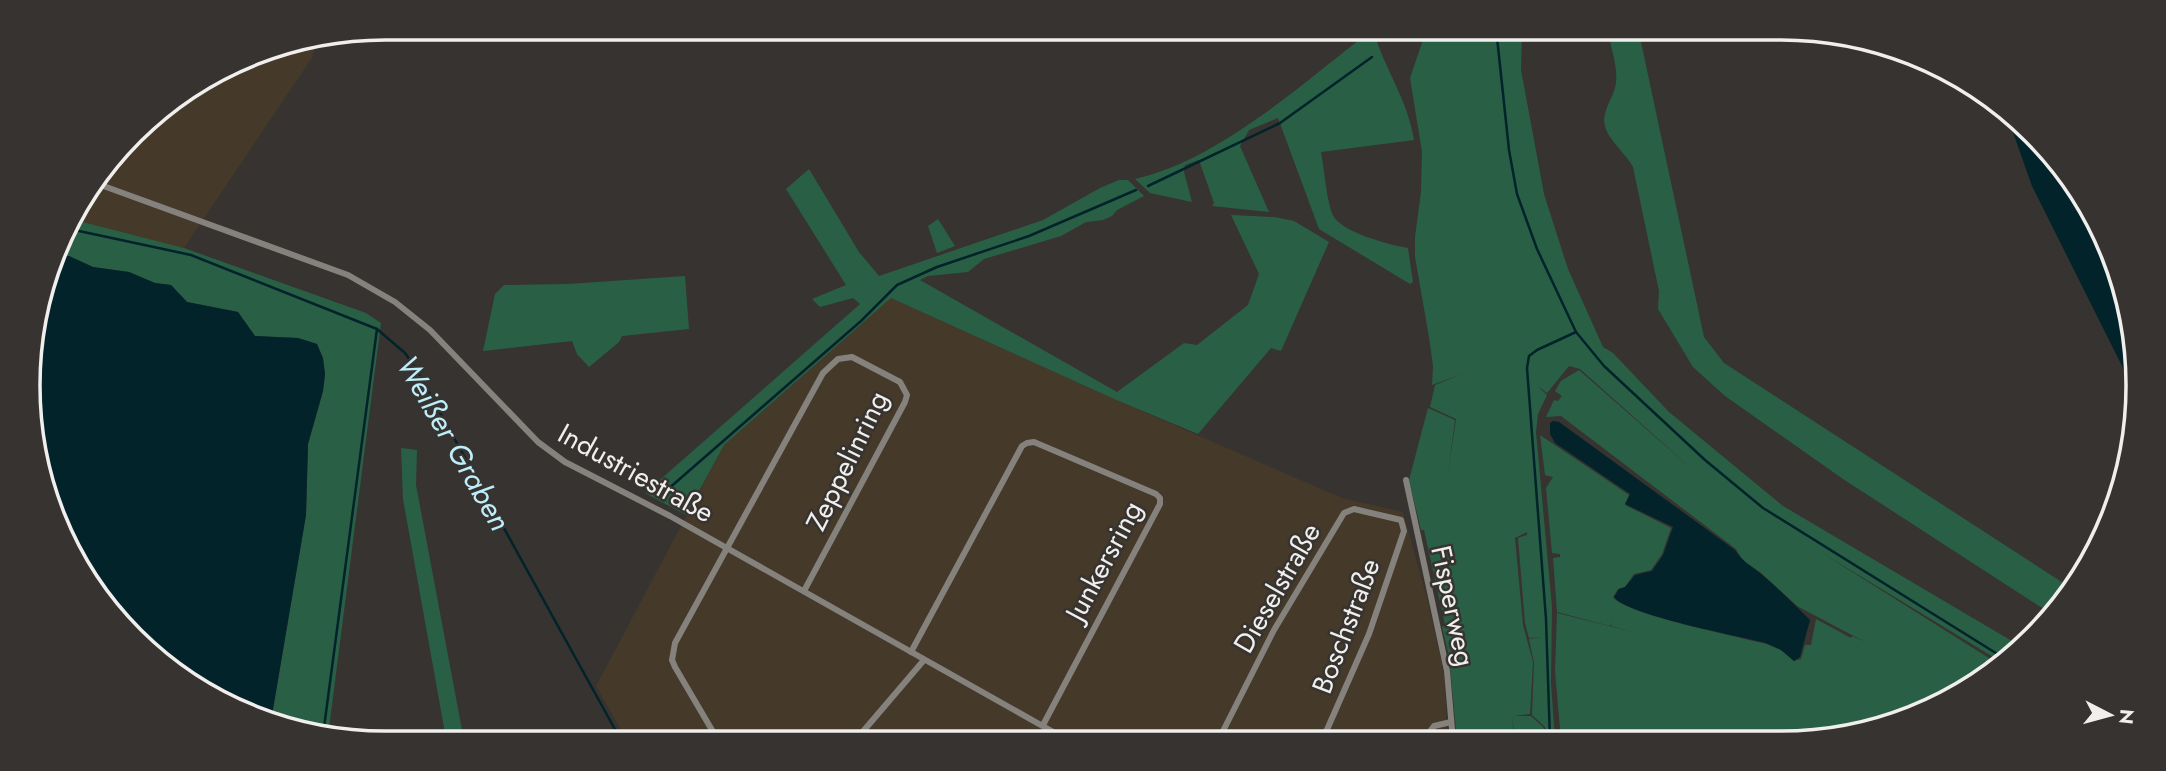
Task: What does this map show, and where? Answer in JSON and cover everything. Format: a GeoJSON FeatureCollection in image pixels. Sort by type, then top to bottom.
{"type":"FeatureCollection","features":[{"type":"Feature","properties":{"kind":"street","name":"Industriestraße"},"geometry":{"type":"LineString","coordinates":[[104,186],[348,275],[366,284],[395,302],[430,330],[549,452],[727,548],[1054,731]]}},
{"type":"Feature","properties":{"kind":"street","name":"Zeppelinring"},"geometry":{"type":"LineString","coordinates":[[713,731],[675,667],[672,651],[823,373],[831,364],[845,356],[852,357],[900,382],[907,395],[804,591]]}},
{"type":"Feature","properties":{"kind":"street","name":"Junkersring"},"geometry":{"type":"LineString","coordinates":[[911,652],[1022,446],[1034,442],[1156,494],[1160,498],[1160,504],[1043,725]]}},
{"type":"Feature","properties":{"kind":"street","name":"Fisperweg"},"geometry":{"type":"LineString","coordinates":[[1406,481],[1447,671],[1452,731]]}},
{"type":"Feature","properties":{"kind":"street","name":"Dieselstraße"},"geometry":{"type":"LineString","coordinates":[[1223,731],[1275,630],[1344,513],[1354,509],[1401,520],[1404,525]]}},
{"type":"Feature","properties":{"kind":"street","name":"Boschstraße"},"geometry":{"type":"LineString","coordinates":[[1326,731],[1370,634],[1405,531],[1404,525]]}},
{"type":"Feature","properties":{"kind":"street"},"geometry":{"type":"LineString","coordinates":[[863,731],[924,660]]}},
{"type":"Feature","properties":{"kind":"street"},"geometry":{"type":"LineString","coordinates":[[1430,731],[1434,726],[1451,722]]}},
{"type":"Feature","properties":{"kind":"shaded area"},"geometry":{"type":"Polygon","coordinates":[[[315,48],[312,58],[184,248],[82,222],[98,194],[126,158],[141,141],[175,112],[233,76],[275,59],[315,48]]]}},
{"type":"Feature","properties":{"kind":"shaded area"},"geometry":{"type":"Polygon","coordinates":[[[891,298],[1342,498],[1403,512],[1427,598],[1444,674],[1447,731],[622,731],[596,686],[724,445],[891,298]]]}},
{"type":"Feature","properties":{"kind":"green space"},"geometry":{"type":"Polygon","coordinates":[[[1359,40],[1377,40],[1406,110],[1414,140],[1321,152],[1334,217],[1357,233],[1408,248],[1413,282],[1410,284],[1319,229],[1278,118],[1249,130],[1240,146],[1269,212],[1212,206],[1214,203],[1199,160],[1185,165],[1184,172],[1192,202],[1150,193],[1135,179],[1198,155],[1230,137],[1359,40]]]}},
{"type":"Feature","properties":{"kind":"green space"},"geometry":{"type":"Polygon","coordinates":[[[1423,40],[1522,40],[1521,70],[1544,194],[1568,269],[1603,347],[1613,353],[1669,412],[1783,506],[2012,641],[1993,657],[1819,551],[1991,659],[1953,684],[1913,704],[1870,719],[1826,728],[1781,731],[1560,731],[1555,671],[1557,613],[1637,633],[1611,626],[1612,622],[1610,626],[1557,612],[1553,558],[1560,557],[1560,554],[1552,553],[1546,488],[1553,477],[1545,475],[1540,435],[1629,495],[1625,505],[1671,528],[1662,554],[1651,570],[1634,574],[1625,587],[1618,589],[1613,597],[1622,604],[1709,631],[1766,644],[1781,650],[1794,661],[1801,659],[1805,645],[1811,645],[1816,619],[1851,638],[1852,636],[1865,642],[1797,606],[1760,572],[1743,561],[1736,549],[1561,416],[1546,417],[1554,400],[1558,401],[1562,396],[1555,391],[1561,381],[1579,370],[1701,477],[1580,369],[1569,366],[1547,393],[1538,386],[1547,395],[1538,414],[1536,432],[1552,607],[1551,683],[1554,731],[1546,731],[1545,727],[1532,715],[1534,663],[1529,639],[1542,637],[1529,638],[1525,623],[1518,538],[1527,535],[1527,532],[1515,538],[1523,625],[1533,662],[1530,714],[1513,716],[1531,716],[1544,731],[1514,731],[1512,715],[1513,731],[1456,731],[1449,656],[1442,627],[1445,625],[1424,530],[1421,530],[1409,480],[1428,408],[1455,420],[1448,474],[1456,419],[1430,407],[1435,385],[1462,374],[1432,385],[1433,366],[1415,257],[1422,152],[1410,78],[1423,40]]]}},
{"type":"Feature","properties":{"kind":"green space"},"geometry":{"type":"Polygon","coordinates":[[[1610,40],[1641,40],[1704,337],[1724,363],[2063,583],[2043,609],[1843,479],[1725,396],[1693,367],[1658,309],[1659,291],[1633,167],[1609,136],[1605,126],[1606,110],[1615,89],[1615,63],[1610,40]]]}},
{"type":"Feature","properties":{"kind":"green space"},"geometry":{"type":"Polygon","coordinates":[[[809,169],[859,252],[879,276],[1043,220],[1100,188],[1119,180],[1128,180],[1144,196],[1117,210],[1112,216],[1086,222],[1061,236],[984,259],[968,272],[928,276],[920,280],[1117,392],[1184,343],[1197,345],[1248,305],[1259,274],[1231,215],[1294,221],[1329,242],[1281,351],[1271,348],[1198,434],[891,298],[724,445],[686,515],[645,493],[860,304],[853,298],[820,307],[812,299],[846,285],[786,189],[809,169]]]}},
{"type":"Feature","properties":{"kind":"green space"},"geometry":{"type":"Polygon","coordinates":[[[938,219],[955,246],[937,253],[928,226],[938,219]]]}},
{"type":"Feature","properties":{"kind":"green space"},"geometry":{"type":"Polygon","coordinates":[[[82,222],[184,248],[366,313],[381,323],[329,726],[273,711],[306,515],[308,444],[323,391],[325,374],[317,344],[298,338],[255,336],[238,312],[187,302],[171,285],[155,283],[129,272],[93,267],[66,256],[82,222]]]}},
{"type":"Feature","properties":{"kind":"green space"},"geometry":{"type":"Polygon","coordinates":[[[685,276],[689,329],[622,336],[619,342],[589,367],[577,354],[572,341],[483,351],[495,294],[504,285],[568,284],[685,276]]]}},
{"type":"Feature","properties":{"kind":"green space"},"geometry":{"type":"Polygon","coordinates":[[[401,448],[417,450],[416,485],[462,730],[445,731],[403,499],[401,448]]]}},
{"type":"Feature","properties":{"kind":"water"},"geometry":{"type":"Polygon","coordinates":[[[2012,129],[2054,175],[2090,233],[2114,296],[2123,340],[2125,373],[2032,186],[2012,129]]]}},
{"type":"Feature","properties":{"kind":"water"},"geometry":{"type":"Polygon","coordinates":[[[66,256],[93,267],[129,272],[155,283],[171,285],[187,302],[238,312],[255,336],[298,338],[317,344],[323,358],[325,374],[308,444],[306,515],[273,711],[233,695],[194,673],[141,630],[98,577],[76,538],[59,496],[47,453],[40,386],[43,340],[52,296],[66,256]]]}},
{"type":"Feature","properties":{"kind":"water"},"geometry":{"type":"Polygon","coordinates":[[[1559,422],[1735,550],[1785,596],[1810,620],[1800,657],[1794,661],[1781,650],[1766,643],[1660,618],[1623,604],[1614,597],[1635,575],[1652,571],[1663,555],[1673,527],[1625,504],[1630,494],[1555,443],[1550,434],[1550,423],[1559,422]]]}},
{"type":"Feature","properties":{"kind":"waterway"},"geometry":{"type":"LineString","coordinates":[[1497,40],[1509,150],[1517,194],[1537,249],[1576,332],[1604,366],[1705,460],[1763,508],[1997,654]]}},
{"type":"Feature","properties":{"kind":"waterway"},"geometry":{"type":"LineString","coordinates":[[1148,186],[1280,123],[1372,57]]}},
{"type":"Feature","properties":{"kind":"waterway"},"geometry":{"type":"LineString","coordinates":[[659,497],[861,321],[897,285],[937,267],[1029,236],[1136,190]]}},
{"type":"Feature","properties":{"kind":"waterway","name":"Weißer Graben"},"geometry":{"type":"LineString","coordinates":[[77,231],[191,255],[377,329],[405,353],[616,731]]}},
{"type":"Feature","properties":{"kind":"waterway"},"geometry":{"type":"LineString","coordinates":[[324,725],[377,329]]}},
{"type":"Feature","properties":{"kind":"waterway"},"geometry":{"type":"LineString","coordinates":[[1550,731],[1546,619],[1527,368],[1529,356],[1537,350],[1576,332]]}}]}
